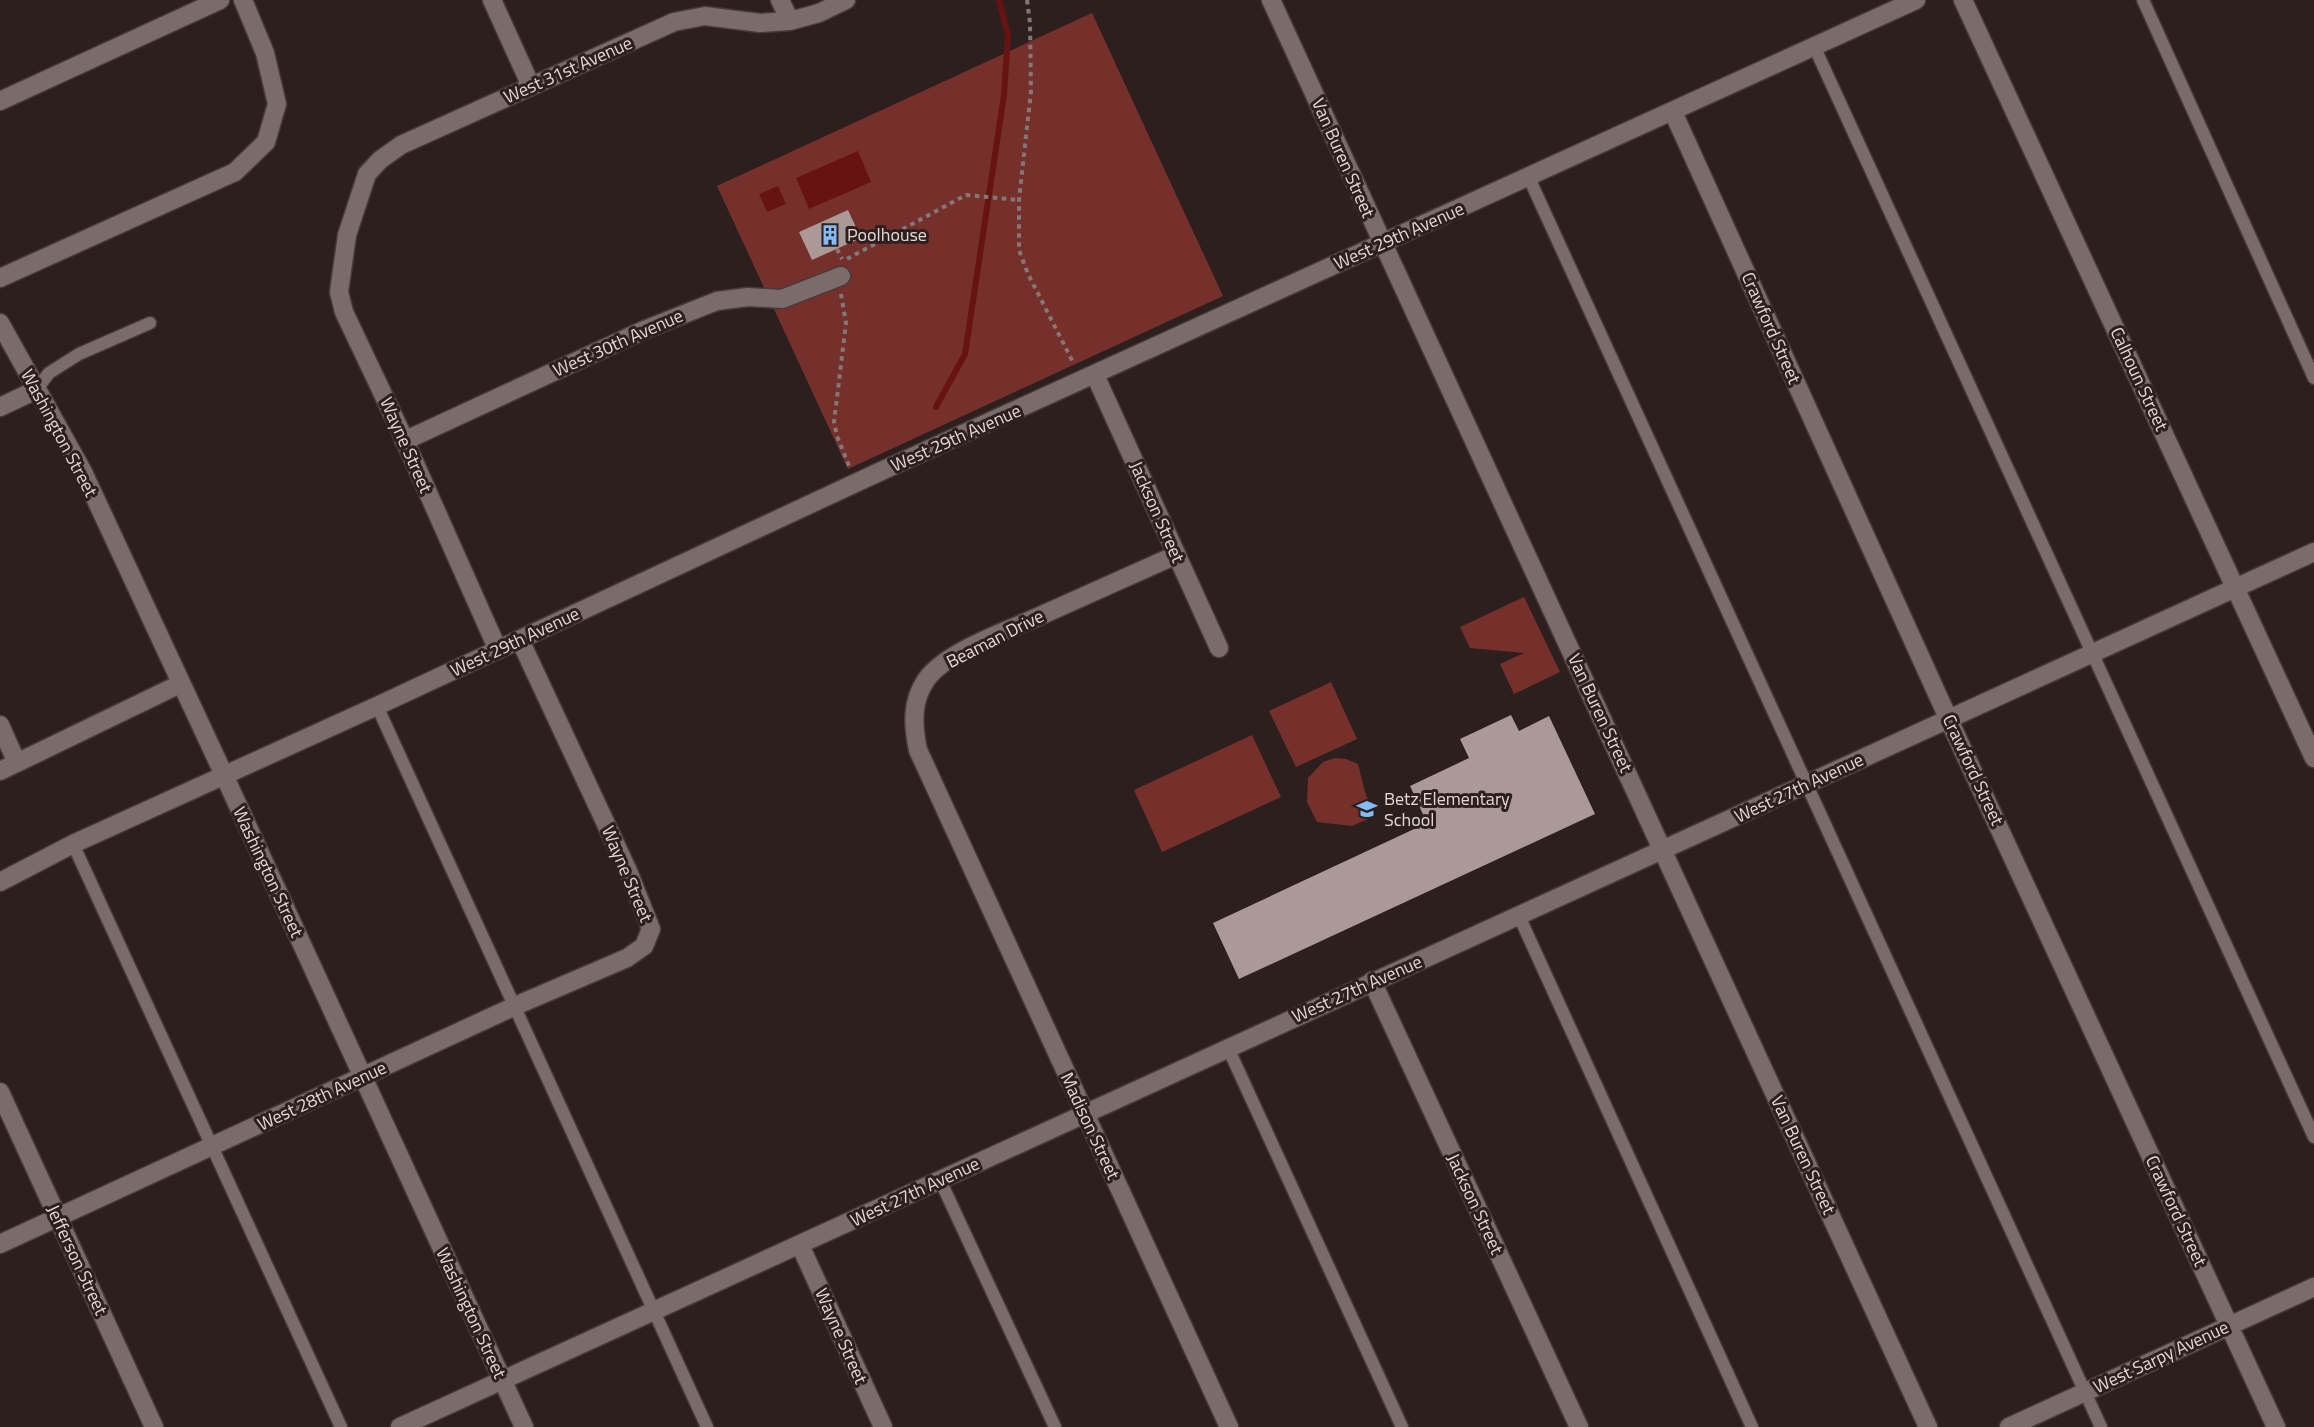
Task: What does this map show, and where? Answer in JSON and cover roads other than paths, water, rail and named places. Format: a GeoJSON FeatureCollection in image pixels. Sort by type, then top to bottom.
{"type":"FeatureCollection","features":[{"type":"Feature","properties":{"kind":"street"},"geometry":{"type":"LineString","coordinates":[[0,101],[220,0]]}},
{"type":"Feature","properties":{"kind":"street"},"geometry":{"type":"LineString","coordinates":[[0,278],[236,172],[266,142],[277,104],[265,53],[243,0]]}},
{"type":"Feature","properties":{"kind":"street"},"geometry":{"type":"LineString","coordinates":[[492,0],[531,87]]}},
{"type":"Feature","properties":{"kind":"street"},"geometry":{"type":"LineString","coordinates":[[780,0],[789,21]]}},
{"type":"Feature","properties":{"kind":"street","name":"West 31st Avenue"},"geometry":{"type":"LineString","coordinates":[[347,235],[367,174],[380,160],[401,146],[674,22],[705,16],[760,23],[789,21],[819,13],[846,0]]}},
{"type":"Feature","properties":{"kind":"street","name":"Van Buren Street"},"geometry":{"type":"LineString","coordinates":[[1271,0],[1928,1427]]}},
{"type":"Feature","properties":{"kind":"street","name":"West 29th Avenue"},"geometry":{"type":"LineString","coordinates":[[0,882],[73,844],[377,706],[877,473],[1916,0]]}},
{"type":"Feature","properties":{"kind":"street","name":"Calhoun Street"},"geometry":{"type":"LineString","coordinates":[[1964,0],[2314,758]]}},
{"type":"Feature","properties":{"kind":"street","name":"Crawford Street"},"geometry":{"type":"LineString","coordinates":[[1673,112],[1949,720],[2276,1427]]}},
{"type":"Feature","properties":{"kind":"street","name":"Wayne Street"},"geometry":{"type":"LineString","coordinates":[[347,235],[339,292],[344,312],[498,650]]}},
{"type":"Feature","properties":{"kind":"street","name":"West 30th Avenue"},"geometry":{"type":"LineString","coordinates":[[404,441],[644,330],[717,300],[748,297],[782,299],[841,276]]}},
{"type":"Feature","properties":{"kind":"street","name":"Washington Street"},"geometry":{"type":"LineString","coordinates":[[0,323],[83,472],[524,1427]]}},
{"type":"Feature","properties":{"kind":"street","name":"Jackson Street"},"geometry":{"type":"LineString","coordinates":[[1089,378],[1176,555],[1218,648]]}},
{"type":"Feature","properties":{"kind":"street"},"geometry":{"type":"LineString","coordinates":[[0,407],[36,390]]}},
{"type":"Feature","properties":{"kind":"street","name":"West 27th Avenue"},"geometry":{"type":"LineString","coordinates":[[400,1427],[2314,552]]}},
{"type":"Feature","properties":{"kind":"street","name":"Beaman Drive"},"geometry":{"type":"LineString","coordinates":[[952,825],[918,750],[913,726],[915,702],[927,679],[949,659],[983,641],[1176,555]]}},
{"type":"Feature","properties":{"kind":"street","name":"Wayne Street"},"geometry":{"type":"LineString","coordinates":[[520,640],[628,871],[651,928],[644,946]]}},
{"type":"Feature","properties":{"kind":"street"},"geometry":{"type":"LineString","coordinates":[[0,771],[180,684]]}},
{"type":"Feature","properties":{"kind":"street"},"geometry":{"type":"LineString","coordinates":[[0,725],[17,763]]}},
{"type":"Feature","properties":{"kind":"street","name":"Madison Street"},"geometry":{"type":"LineString","coordinates":[[952,825],[1229,1427]]}},
{"type":"Feature","properties":{"kind":"street","name":"West 28th Avenue"},"geometry":{"type":"LineString","coordinates":[[0,1244],[515,1006],[627,958],[644,946]]}},
{"type":"Feature","properties":{"kind":"street","name":"Jackson Street"},"geometry":{"type":"LineString","coordinates":[[1372,981],[1579,1427]]}},
{"type":"Feature","properties":{"kind":"street","name":"Jefferson Street"},"geometry":{"type":"LineString","coordinates":[[0,1092],[154,1427]]}},
{"type":"Feature","properties":{"kind":"street","name":"Wayne Street"},"geometry":{"type":"LineString","coordinates":[[800,1245],[883,1427]]}},
{"type":"Feature","properties":{"kind":"street","name":"West Sarpy Avenue"},"geometry":{"type":"LineString","coordinates":[[2009,1427],[2314,1287]]}},
{"type":"Feature","properties":{"kind":"lane"},"geometry":{"type":"LineString","coordinates":[[2143,0],[2314,378]]}},
{"type":"Feature","properties":{"kind":"lane"},"geometry":{"type":"LineString","coordinates":[[1814,46],[2314,1137]]}},
{"type":"Feature","properties":{"kind":"lane"},"geometry":{"type":"LineString","coordinates":[[1528,178],[2101,1427]]}},
{"type":"Feature","properties":{"kind":"lane"},"geometry":{"type":"LineString","coordinates":[[36,390],[49,373],[79,354],[150,323]]}},
{"type":"Feature","properties":{"kind":"lane"},"geometry":{"type":"LineString","coordinates":[[377,706],[707,1427]]}},
{"type":"Feature","properties":{"kind":"lane"},"geometry":{"type":"LineString","coordinates":[[73,844],[341,1427]]}},
{"type":"Feature","properties":{"kind":"lane"},"geometry":{"type":"LineString","coordinates":[[1519,916],[1752,1427]]}},
{"type":"Feature","properties":{"kind":"lane"},"geometry":{"type":"LineString","coordinates":[[1228,1048],[1402,1427]]}},
{"type":"Feature","properties":{"kind":"lane"},"geometry":{"type":"LineString","coordinates":[[940,1180],[1055,1427]]}},
{"type":"Feature","properties":{"kind":"waterway"},"geometry":{"type":"LineString","coordinates":[[936,407],[965,354],[1004,95],[1008,35],[999,0]]}},
{"type":"Feature","properties":{"kind":"place","name":"Poolhouse"},"geometry":{"type":"Point","coordinates":[830,235]}},
{"type":"Feature","properties":{"kind":"place","name":"Betz Elementary School"},"geometry":{"type":"Point","coordinates":[1367,809]}}]}
